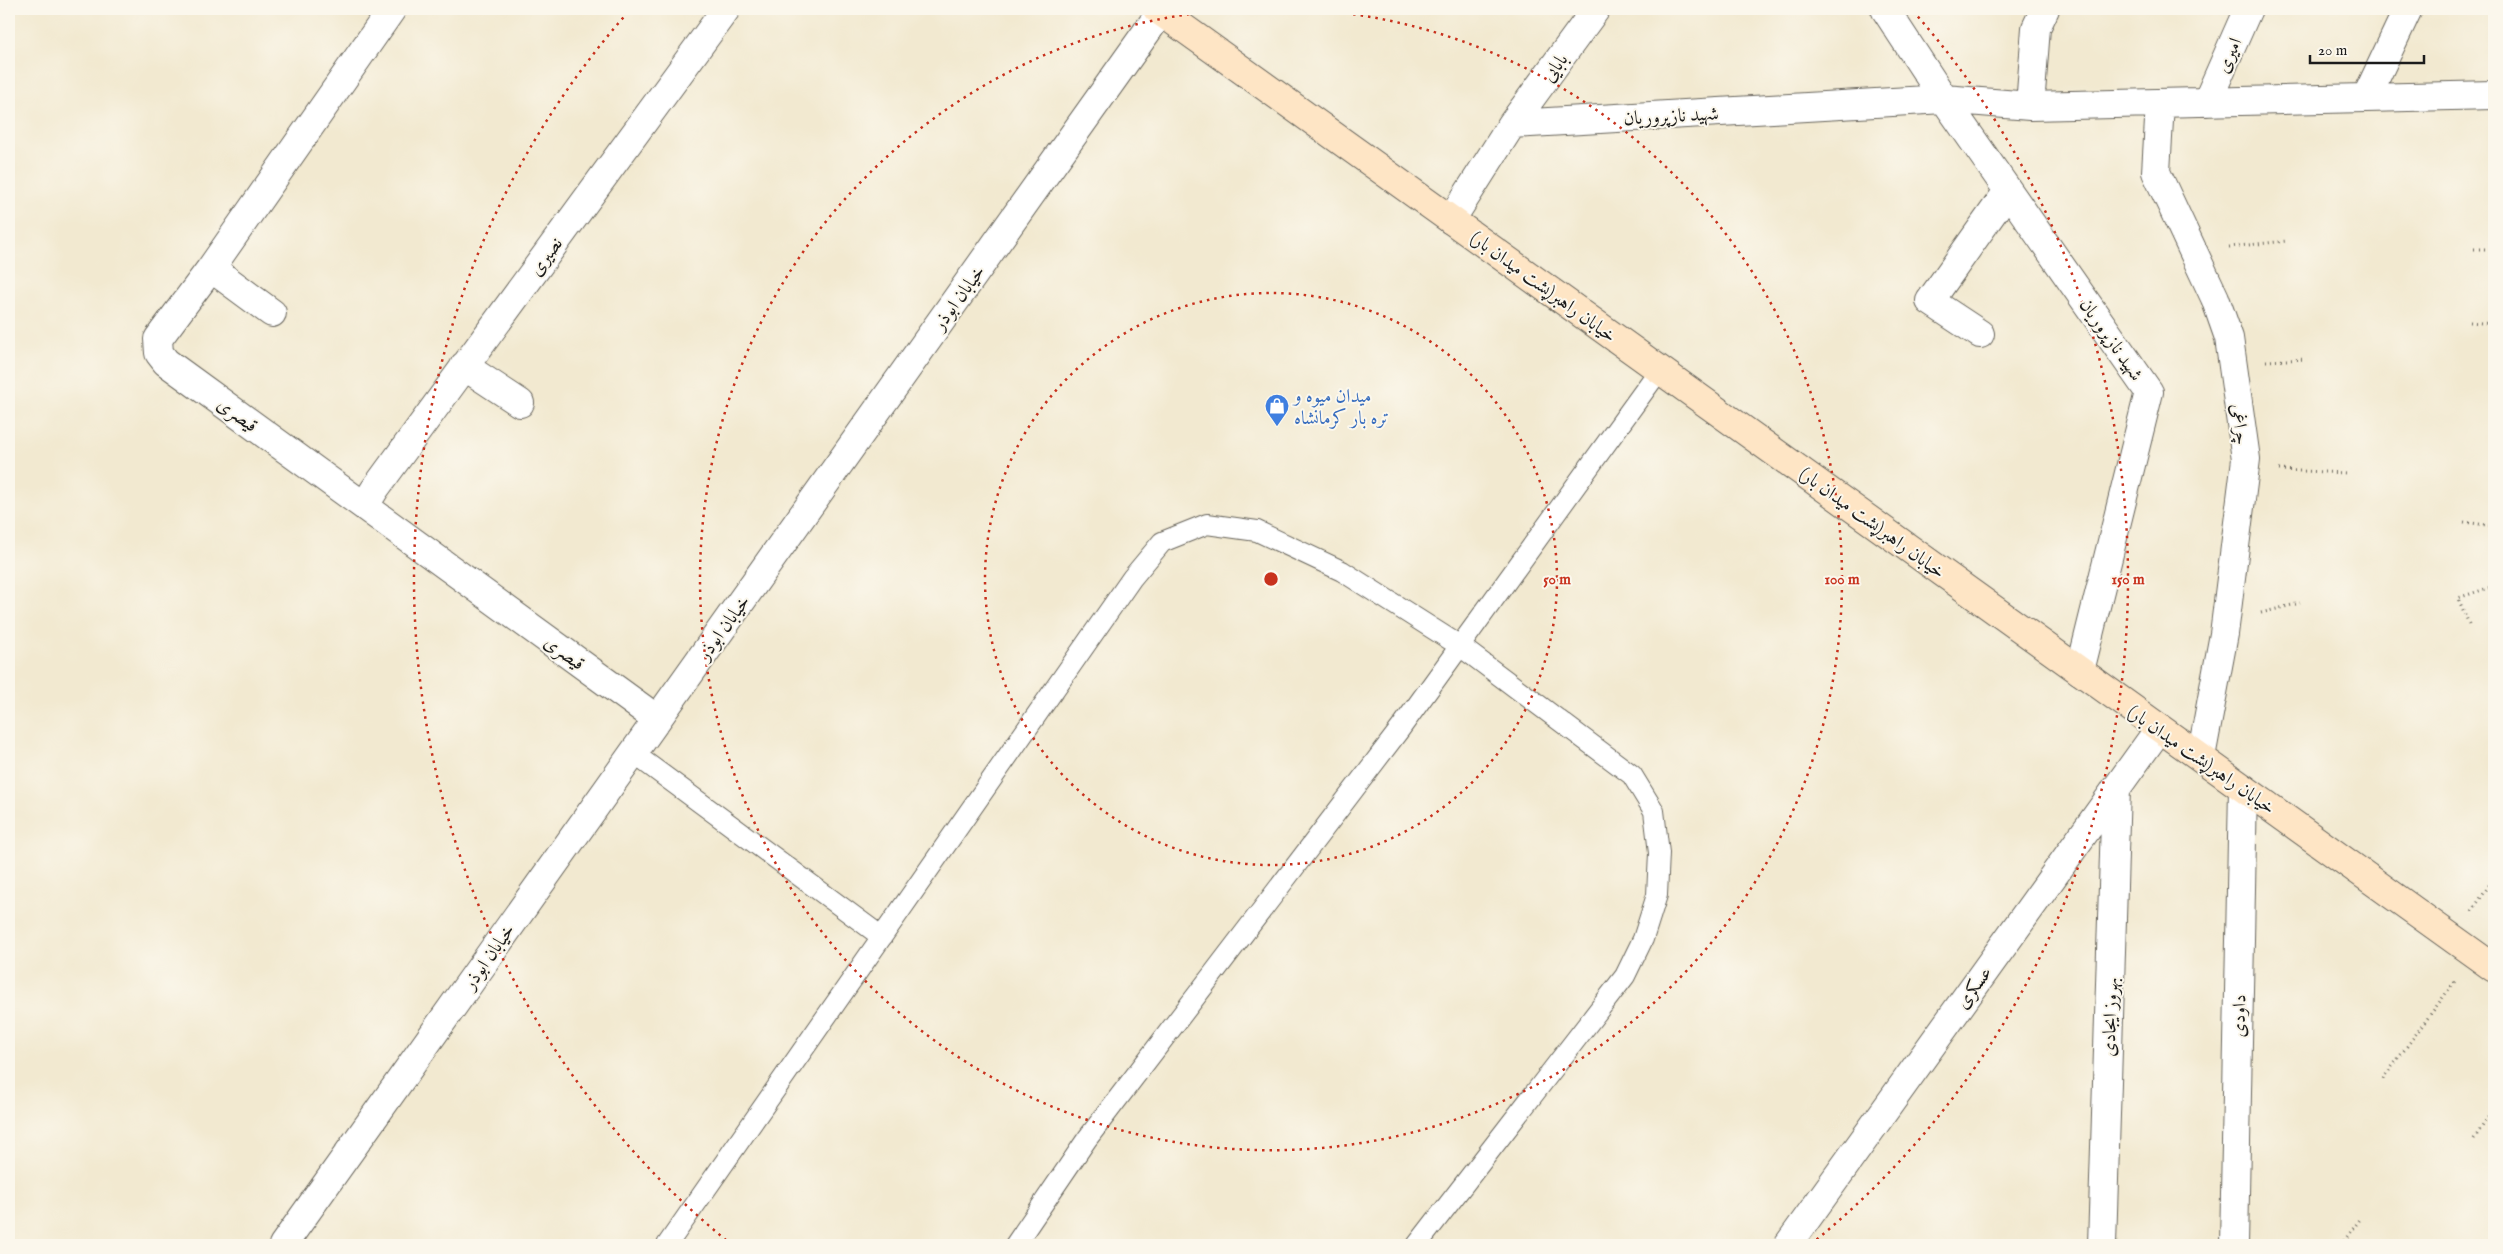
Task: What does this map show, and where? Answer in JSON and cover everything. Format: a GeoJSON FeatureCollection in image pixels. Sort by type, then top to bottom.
{"type":"FeatureCollection","features":[{"type":"Feature","properties":{"kind":"main road","name":"خیابان راهبر(پشت میدان بار)"},"geometry":{"type":"LineString","coordinates":[[1160,10],[2474,954]]}},
{"type":"Feature","properties":{"kind":"street","name":"قیصری"},"geometry":{"type":"LineString","coordinates":[[392,9],[211,268],[158,339],[159,353],[166,362],[657,719]]}},
{"type":"Feature","properties":{"kind":"street","name":"نصیری"},"geometry":{"type":"LineString","coordinates":[[365,505],[464,366],[726,9]]}},
{"type":"Feature","properties":{"kind":"street","name":"شهید نازپروریان"},"geometry":{"type":"LineString","coordinates":[[1885,9],[1944,99],[2150,392],[2080,670]]}},
{"type":"Feature","properties":{"kind":"street","name":"امیری"},"geometry":{"type":"LineString","coordinates":[[2207,102],[2248,9]]}},
{"type":"Feature","properties":{"kind":"street"},"geometry":{"type":"LineString","coordinates":[[2366,98],[2408,9]]}},
{"type":"Feature","properties":{"kind":"street","name":"خیابان ابوذر"},"geometry":{"type":"LineString","coordinates":[[283,1245],[1160,10]]}},
{"type":"Feature","properties":{"kind":"street","name":"بابایی"},"geometry":{"type":"LineString","coordinates":[[1512,124],[1585,13]]}},
{"type":"Feature","properties":{"kind":"street"},"geometry":{"type":"LineString","coordinates":[[2030,106],[2035,15]]}},
{"type":"Feature","properties":{"kind":"street","name":"شهید نازپروریان"},"geometry":{"type":"LineString","coordinates":[[1512,124],[1944,99],[2030,106],[2494,95]]}},
{"type":"Feature","properties":{"kind":"street","name":"چراغی"},"geometry":{"type":"LineString","coordinates":[[2160,103],[2156,172],[2215,298],[2229,338],[2246,459],[2224,634],[2201,757]]}},
{"type":"Feature","properties":{"kind":"street"},"geometry":{"type":"LineString","coordinates":[[1452,220],[1512,124]]}},
{"type":"Feature","properties":{"kind":"street"},"geometry":{"type":"LineString","coordinates":[[1980,334],[1930,301],[2008,191]]}},
{"type":"Feature","properties":{"kind":"street"},"geometry":{"type":"LineString","coordinates":[[211,268],[272,314]]}},
{"type":"Feature","properties":{"kind":"street"},"geometry":{"type":"LineString","coordinates":[[464,366],[520,403]]}},
{"type":"Feature","properties":{"kind":"street","name":"عسکری"},"geometry":{"type":"LineString","coordinates":[[1788,1245],[2159,729]]}},
{"type":"Feature","properties":{"kind":"street","name":"بهروز ایجادی"},"geometry":{"type":"LineString","coordinates":[[2102,1245],[2116,788]]}},
{"type":"Feature","properties":{"kind":"street","name":"داودی"},"geometry":{"type":"LineString","coordinates":[[2234,1245],[2242,788]]}},
{"type":"Feature","properties":{"kind":"lane"},"geometry":{"type":"LineString","coordinates":[[1015,1245],[1087,1139],[1400,729],[1660,369]]}},
{"type":"Feature","properties":{"kind":"lane"},"geometry":{"type":"LineString","coordinates":[[668,1245],[1132,578],[1162,542],[1207,524],[1257,531],[1342,571],[1460,646],[1632,775],[1654,811],[1659,853],[1657,895],[1643,939],[1624,976],[1417,1245]]}},
{"type":"Feature","properties":{"kind":"lane"},"geometry":{"type":"LineString","coordinates":[[633,753],[882,937]]}},
{"type":"Feature","properties":{"kind":"path"},"geometry":{"type":"LineString","coordinates":[[2192,251],[2286,241]]}},
{"type":"Feature","properties":{"kind":"path"},"geometry":{"type":"LineString","coordinates":[[2474,249],[2494,249]]}},
{"type":"Feature","properties":{"kind":"path"},"geometry":{"type":"LineString","coordinates":[[2470,322],[2494,324]]}},
{"type":"Feature","properties":{"kind":"path"},"geometry":{"type":"LineString","coordinates":[[2245,469],[2347,473]]}},
{"type":"Feature","properties":{"kind":"path"},"geometry":{"type":"LineString","coordinates":[[2464,522],[2494,526]]}},
{"type":"Feature","properties":{"kind":"path"},"geometry":{"type":"LineString","coordinates":[[2469,624],[2458,598],[2494,586]]}},
{"type":"Feature","properties":{"kind":"path"},"geometry":{"type":"LineString","coordinates":[[2383,1079],[2474,954],[2494,878]]}},
{"type":"Feature","properties":{"kind":"path"},"geometry":{"type":"LineString","coordinates":[[2474,1139],[2494,1109]]}},
{"type":"Feature","properties":{"kind":"path"},"geometry":{"type":"LineString","coordinates":[[2341,1245],[2361,1218]]}},
{"type":"Feature","properties":{"kind":"place","name":"میدان میوه و تره بار کرمانشاه"},"geometry":{"type":"Point","coordinates":[1277,427]}}]}
